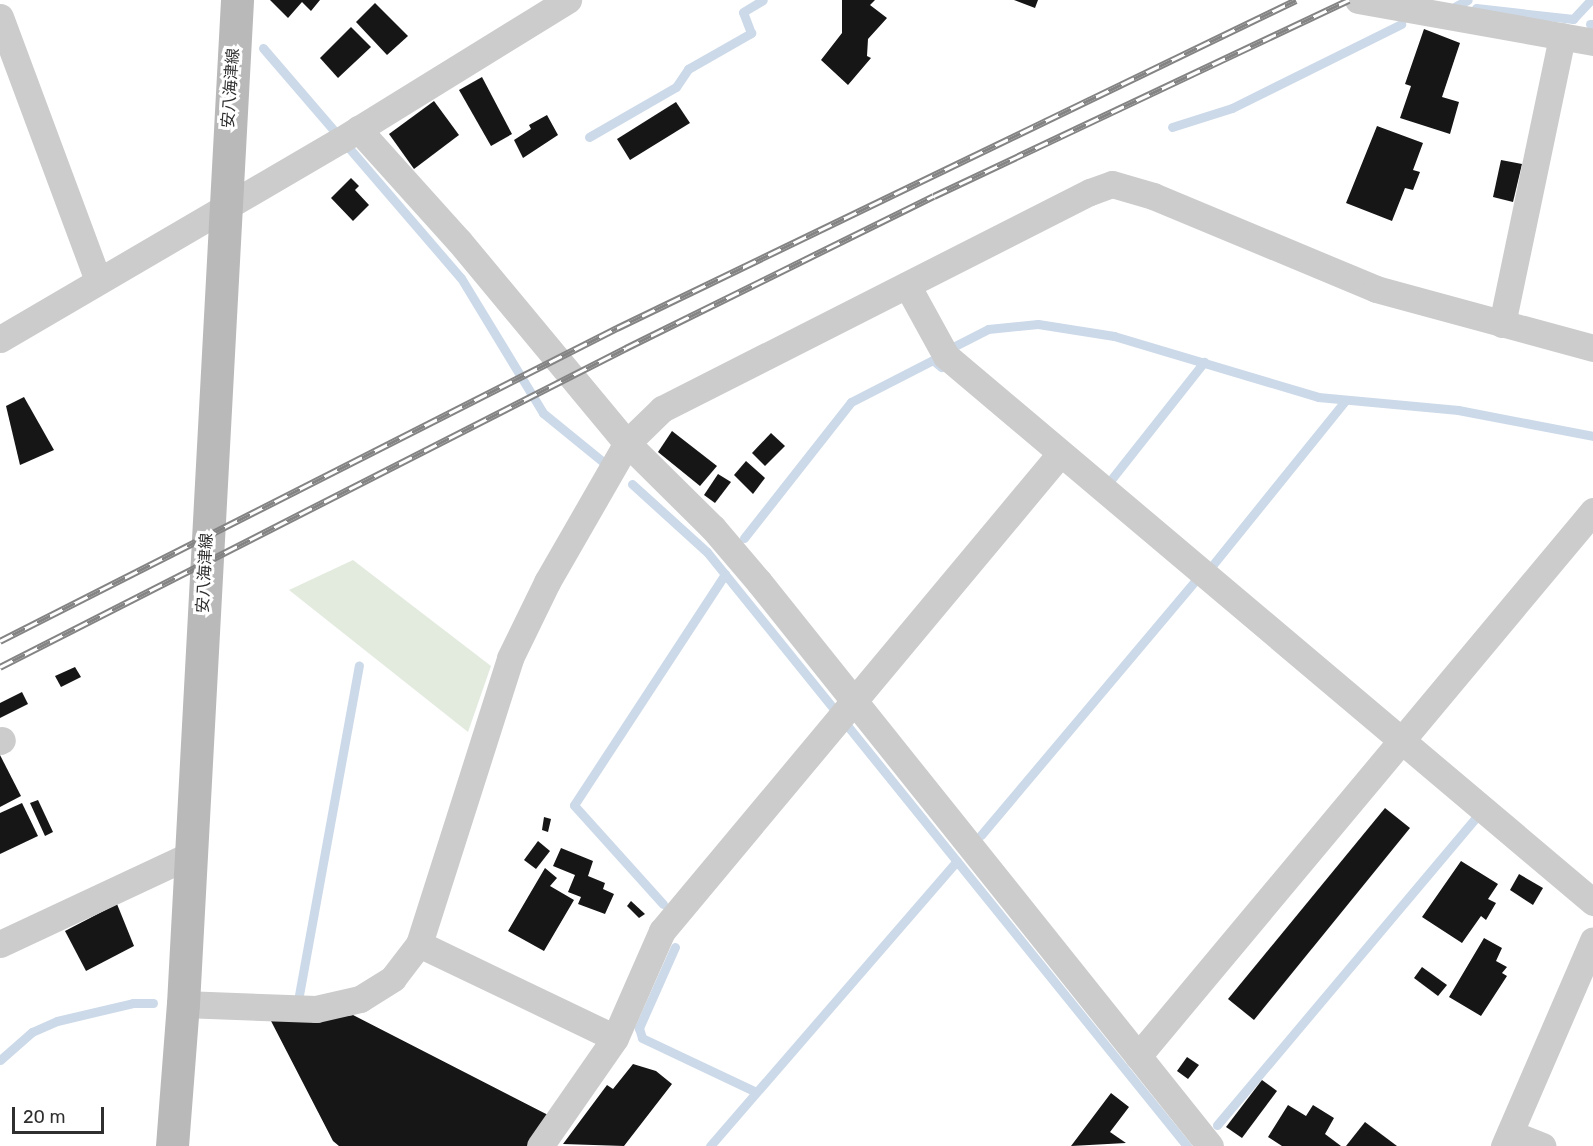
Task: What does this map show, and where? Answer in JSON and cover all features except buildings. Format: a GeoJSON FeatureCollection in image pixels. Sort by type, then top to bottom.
{"type":"FeatureCollection","features":[{"type":"Feature","properties":{"kind":"main road","name":"安八海津線"},"geometry":{"type":"LineString","coordinates":[[172,1146],[183,1004],[223,208],[237,0]]}},
{"type":"Feature","properties":{"kind":"street"},"geometry":{"type":"LineString","coordinates":[[0,339],[358,129],[568,0]]}},
{"type":"Feature","properties":{"kind":"street"},"geometry":{"type":"LineString","coordinates":[[1358,0],[1593,42]]}},
{"type":"Feature","properties":{"kind":"street"},"geometry":{"type":"LineString","coordinates":[[0,17],[98,280]]}},
{"type":"Feature","properties":{"kind":"street"},"geometry":{"type":"LineString","coordinates":[[1502,324],[1562,36]]}},
{"type":"Feature","properties":{"kind":"street"},"geometry":{"type":"LineString","coordinates":[[358,129],[459,241],[627,443],[712,528],[856,701],[1210,1146]]}},
{"type":"Feature","properties":{"kind":"street"},"geometry":{"type":"LineString","coordinates":[[183,1004],[316,1009],[360,999],[393,978],[418,944],[510,658],[547,582],[627,443],[662,409],[1112,184],[1153,196],[1376,289],[1593,348]]}},
{"type":"Feature","properties":{"kind":"street"},"geometry":{"type":"LineString","coordinates":[[908,285],[946,356],[1593,902]]}},
{"type":"Feature","properties":{"kind":"street"},"geometry":{"type":"LineString","coordinates":[[540,1146],[615,1038],[662,931],[1060,454]]}},
{"type":"Feature","properties":{"kind":"street"},"geometry":{"type":"LineString","coordinates":[[1138,1056],[1593,511]]}},
{"type":"Feature","properties":{"kind":"street"},"geometry":{"type":"LineString","coordinates":[[0,944],[190,855]]}},
{"type":"Feature","properties":{"kind":"street"},"geometry":{"type":"LineString","coordinates":[[1542,1146],[1507,1139],[1593,940]]}},
{"type":"Feature","properties":{"kind":"street"},"geometry":{"type":"LineString","coordinates":[[418,944],[615,1038]]}},
{"type":"Feature","properties":{"kind":"shaded area"},"geometry":{"type":"Polygon","coordinates":[[[353,560],[491,666],[468,732],[289,590],[353,560]]]}},
{"type":"Feature","properties":{"kind":"waterway"},"geometry":{"type":"LineString","coordinates":[[589,137],[676,87],[688,69],[751,33],[743,12],[763,0]]}},
{"type":"Feature","properties":{"kind":"waterway"},"geometry":{"type":"LineString","coordinates":[[1456,6],[1468,0]]}},
{"type":"Feature","properties":{"kind":"waterway"},"geometry":{"type":"LineString","coordinates":[[1476,8],[1573,19],[1591,0]]}},
{"type":"Feature","properties":{"kind":"waterway"},"geometry":{"type":"LineString","coordinates":[[1172,127],[1232,108],[1401,24]]}},
{"type":"Feature","properties":{"kind":"waterway"},"geometry":{"type":"LineString","coordinates":[[263,48],[461,278],[543,413],[602,461]]}},
{"type":"Feature","properties":{"kind":"waterway"},"geometry":{"type":"LineString","coordinates":[[953,347],[988,329],[1038,324],[1114,336],[1318,397],[1458,410],[1593,436]]}},
{"type":"Feature","properties":{"kind":"waterway"},"geometry":{"type":"LineString","coordinates":[[744,538],[851,402],[933,360],[941,367]]}},
{"type":"Feature","properties":{"kind":"waterway"},"geometry":{"type":"LineString","coordinates":[[1110,481],[1204,362]]}},
{"type":"Feature","properties":{"kind":"waterway"},"geometry":{"type":"LineString","coordinates":[[1211,567],[1345,401]]}},
{"type":"Feature","properties":{"kind":"waterway"},"geometry":{"type":"LineString","coordinates":[[632,484],[707,552],[1187,1146]]}},
{"type":"Feature","properties":{"kind":"waterway"},"geometry":{"type":"LineString","coordinates":[[663,904],[574,805],[725,574]]}},
{"type":"Feature","properties":{"kind":"waterway"},"geometry":{"type":"LineString","coordinates":[[981,835],[1195,581]]}},
{"type":"Feature","properties":{"kind":"waterway"},"geometry":{"type":"LineString","coordinates":[[299,995],[359,665]]}},
{"type":"Feature","properties":{"kind":"waterway"},"geometry":{"type":"LineString","coordinates":[[1217,1125],[1476,817]]}},
{"type":"Feature","properties":{"kind":"waterway"},"geometry":{"type":"LineString","coordinates":[[710,1146],[957,861]]}},
{"type":"Feature","properties":{"kind":"waterway"},"geometry":{"type":"LineString","coordinates":[[675,947],[639,1028],[642,1038],[756,1092]]}},
{"type":"Feature","properties":{"kind":"waterway"},"geometry":{"type":"LineString","coordinates":[[0,1060],[32,1032],[57,1021],[133,1003],[153,1003]]}},
{"type":"Feature","properties":{"kind":"railway"},"geometry":{"type":"LineString","coordinates":[[0,641],[617,328],[1296,0]]}},
{"type":"Feature","properties":{"kind":"railway"},"geometry":{"type":"LineString","coordinates":[[0,667],[626,348],[934,196],[1349,0]]}}]}
